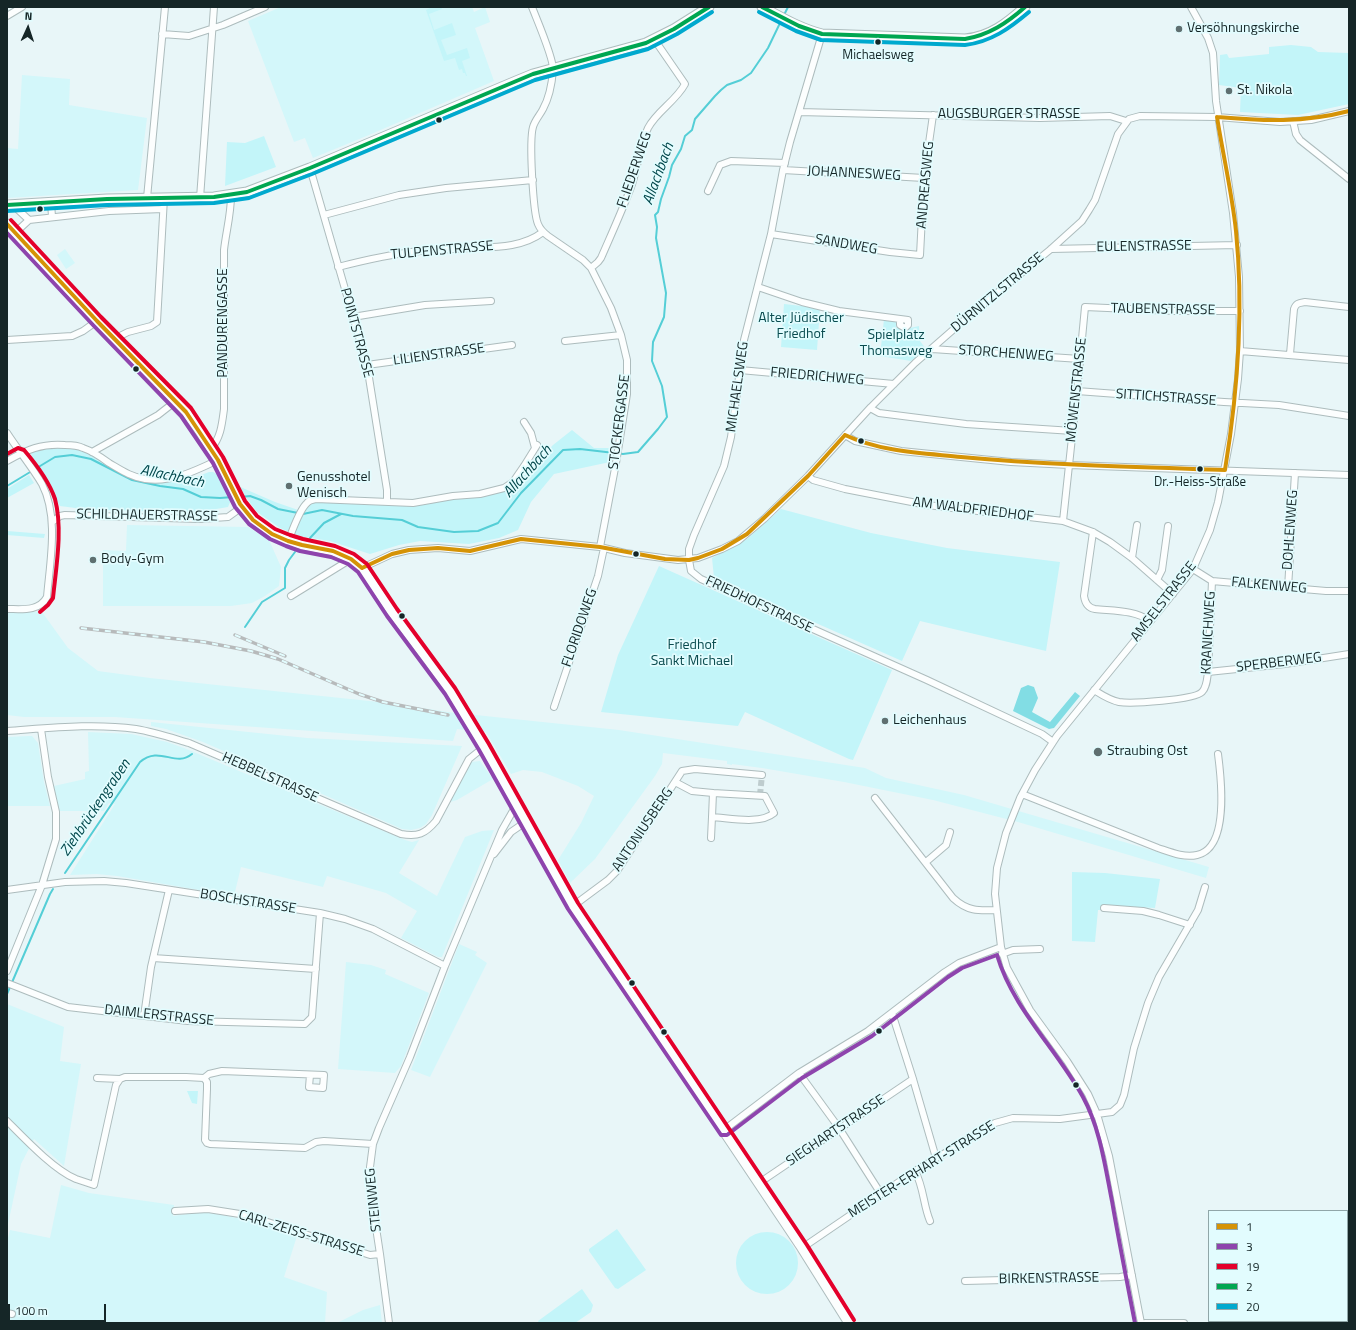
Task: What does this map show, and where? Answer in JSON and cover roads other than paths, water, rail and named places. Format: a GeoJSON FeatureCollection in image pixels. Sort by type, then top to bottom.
{"type":"FeatureCollection","features":[{"type":"Feature","properties":{"kind":"main road"},"geometry":{"type":"LineString","coordinates":[[10,205],[107,199],[200,198],[231,196],[255,190],[533,74],[646,43],[709,7]]}},
{"type":"Feature","properties":{"kind":"main road"},"geometry":{"type":"LineString","coordinates":[[762,7],[812,32],[822,34],[952,38],[975,38],[995,31],[1009,21],[1024,7]]}},
{"type":"Feature","properties":{"kind":"main road"},"geometry":{"type":"LineString","coordinates":[[7,224],[114,339],[176,402],[201,433],[218,460],[241,506],[253,520],[265,529],[288,541],[333,551],[351,559],[362,568],[392,612],[450,691],[527,821],[573,906],[724,1130],[802,1248],[849,1323]]}},
{"type":"Feature","properties":{"kind":"street"},"geometry":{"type":"LineString","coordinates":[[7,16],[22,7]]}},
{"type":"Feature","properties":{"kind":"street"},"geometry":{"type":"LineString","coordinates":[[147,198],[165,7]]}},
{"type":"Feature","properties":{"kind":"street"},"geometry":{"type":"LineString","coordinates":[[200,198],[214,7]]}},
{"type":"Feature","properties":{"kind":"street"},"geometry":{"type":"LineString","coordinates":[[162,34],[189,36],[213,29],[265,7]]}},
{"type":"Feature","properties":{"kind":"street"},"geometry":{"type":"LineString","coordinates":[[532,7],[553,69],[545,104],[533,129],[531,148],[536,216],[538,224],[543,232]]}},
{"type":"Feature","properties":{"kind":"street","name":"AMSELSTRASSE"},"geometry":{"type":"LineString","coordinates":[[1141,1323],[1109,1156],[1097,1114],[1088,1094],[1067,1061],[1042,1028],[1007,968],[1002,954],[996,910],[996,881],[1000,855],[1006,833],[1028,782],[1053,742],[1193,569],[1210,530],[1218,502],[1231,434],[1240,351],[1237,245],[1218,117],[1213,53],[1208,38],[1191,7]]}},
{"type":"Feature","properties":{"kind":"street","name":"MICHAELSWEG"},"geometry":{"type":"LineString","coordinates":[[689,560],[694,535],[724,466],[731,438],[744,340],[771,234],[783,170],[822,34]]}},
{"type":"Feature","properties":{"kind":"street","name":"FLIEDERWEG"},"geometry":{"type":"LineString","coordinates":[[591,268],[601,258],[629,191],[640,149],[648,129],[654,119],[681,92],[685,84],[654,39]]}},
{"type":"Feature","properties":{"kind":"street","name":"AUGSBURGER STRASSE"},"geometry":{"type":"LineString","coordinates":[[799,112],[1040,118],[1110,116],[1126,121],[1132,117],[1140,116],[1218,117],[1269,121],[1293,121],[1311,120],[1349,111]]}},
{"type":"Feature","properties":{"kind":"street","name":"ANDREASWEG"},"geometry":{"type":"LineString","coordinates":[[920,255],[924,178],[933,115]]}},
{"type":"Feature","properties":{"kind":"street","name":"DÜRNITZLSTRASSE"},"geometry":{"type":"LineString","coordinates":[[689,560],[722,548],[747,534],[808,476],[894,384],[970,315],[1072,231],[1090,210],[1118,134],[1126,121]]}},
{"type":"Feature","properties":{"kind":"street"},"geometry":{"type":"LineString","coordinates":[[1293,121],[1296,134],[1300,140],[1349,179]]}},
{"type":"Feature","properties":{"kind":"street"},"geometry":{"type":"LineString","coordinates":[[708,191],[720,165],[731,161],[785,163]]}},
{"type":"Feature","properties":{"kind":"street","name":"POINTSTRASSE"},"geometry":{"type":"LineString","coordinates":[[310,168],[366,366],[387,490],[387,502]]}},
{"type":"Feature","properties":{"kind":"street","name":"JOHANNESWEG"},"geometry":{"type":"LineString","coordinates":[[783,170],[924,178]]}},
{"type":"Feature","properties":{"kind":"street"},"geometry":{"type":"LineString","coordinates":[[324,215],[399,195],[446,188],[533,180]]}},
{"type":"Feature","properties":{"kind":"street","name":"PANDURENGASSE"},"geometry":{"type":"LineString","coordinates":[[211,449],[218,440],[220,434],[224,409],[223,270],[225,239],[231,196]]}},
{"type":"Feature","properties":{"kind":"street"},"geometry":{"type":"LineString","coordinates":[[114,339],[128,332],[151,326],[157,322],[164,198]]}},
{"type":"Feature","properties":{"kind":"street"},"geometry":{"type":"LineString","coordinates":[[107,199],[109,211]]}},
{"type":"Feature","properties":{"kind":"street"},"geometry":{"type":"LineString","coordinates":[[51,202],[52,217]]}},
{"type":"Feature","properties":{"kind":"street"},"geometry":{"type":"LineString","coordinates":[[10,205],[29,220]]}},
{"type":"Feature","properties":{"kind":"street"},"geometry":{"type":"LineString","coordinates":[[16,232],[29,220],[109,211],[163,209]]}},
{"type":"Feature","properties":{"kind":"street","name":"STOCKERGASSE"},"geometry":{"type":"LineString","coordinates":[[543,232],[583,260],[591,268],[611,308],[627,360],[627,394],[602,548]]}},
{"type":"Feature","properties":{"kind":"street","name":"TULPENSTRASSE"},"geometry":{"type":"LineString","coordinates":[[338,267],[398,254],[448,249],[506,246],[530,240],[543,232]]}},
{"type":"Feature","properties":{"kind":"street","name":"SANDWEG"},"geometry":{"type":"LineString","coordinates":[[771,234],[890,252],[920,255]]}},
{"type":"Feature","properties":{"kind":"street","name":"EULENSTRASSE"},"geometry":{"type":"LineString","coordinates":[[1051,249],[1237,245]]}},
{"type":"Feature","properties":{"kind":"street"},"geometry":{"type":"LineString","coordinates":[[758,287],[802,302],[839,311],[900,319]]}},
{"type":"Feature","properties":{"kind":"street"},"geometry":{"type":"LineString","coordinates":[[353,317],[431,304],[491,301]]}},
{"type":"Feature","properties":{"kind":"street"},"geometry":{"type":"LineString","coordinates":[[1290,354],[1294,309],[1296,305],[1305,302],[1349,307]]}},
{"type":"Feature","properties":{"kind":"street","name":"TAUBENSTRASSE"},"geometry":{"type":"LineString","coordinates":[[1085,308],[1175,311],[1240,311]]}},
{"type":"Feature","properties":{"kind":"street","name":"MÖWENSTRASSE"},"geometry":{"type":"LineString","coordinates":[[1063,521],[1085,308]]}},
{"type":"Feature","properties":{"kind":"street"},"geometry":{"type":"LineString","coordinates":[[7,340],[72,336],[83,331],[97,321]]}},
{"type":"Feature","properties":{"kind":"street"},"geometry":{"type":"LineString","coordinates":[[565,341],[620,335]]}},
{"type":"Feature","properties":{"kind":"street","name":"LILIENSTRASSE"},"geometry":{"type":"LineString","coordinates":[[366,366],[512,345]]}},
{"type":"Feature","properties":{"kind":"street","name":"STORCHENWEG"},"geometry":{"type":"LineString","coordinates":[[932,349],[1080,359]]}},
{"type":"Feature","properties":{"kind":"street"},"geometry":{"type":"LineString","coordinates":[[1240,351],[1349,360]]}},
{"type":"Feature","properties":{"kind":"street","name":"FRIEDRICHWEG"},"geometry":{"type":"LineString","coordinates":[[740,370],[894,384]]}},
{"type":"Feature","properties":{"kind":"street","name":"SITTICHSTRASSE"},"geometry":{"type":"LineString","coordinates":[[1077,391],[1279,405],[1349,416]]}},
{"type":"Feature","properties":{"kind":"street"},"geometry":{"type":"LineString","coordinates":[[92,452],[158,416],[176,402]]}},
{"type":"Feature","properties":{"kind":"street"},"geometry":{"type":"LineString","coordinates":[[870,408],[880,413],[966,424],[1073,431]]}},
{"type":"Feature","properties":{"kind":"street"},"geometry":{"type":"LineString","coordinates":[[288,541],[306,503],[316,499],[413,503],[454,496],[480,494],[504,488],[513,482],[536,446],[531,433],[524,422]]}},
{"type":"Feature","properties":{"kind":"street"},"geometry":{"type":"LineString","coordinates":[[7,433],[42,484],[49,501],[52,522],[47,597],[44,602],[36,607],[7,609]]}},
{"type":"Feature","properties":{"kind":"street"},"geometry":{"type":"LineString","coordinates":[[845,435],[855,441],[901,451],[1011,462],[1349,475]]}},
{"type":"Feature","properties":{"kind":"street"},"geometry":{"type":"LineString","coordinates":[[7,461],[33,448],[52,444],[73,445],[92,452],[130,476],[158,480],[173,478],[188,473],[218,460]]}},
{"type":"Feature","properties":{"kind":"street","name":"DOHLENWEG"},"geometry":{"type":"LineString","coordinates":[[1288,588],[1295,473]]}},
{"type":"Feature","properties":{"kind":"street","name":"AM WALDFRIEDHOF"},"geometry":{"type":"LineString","coordinates":[[808,476],[813,480],[845,489],[927,505],[1063,521],[1093,532],[1132,558],[1173,594]]}},
{"type":"Feature","properties":{"kind":"street","name":"SCHILDHAUERSTRASSE"},"geometry":{"type":"LineString","coordinates":[[52,522],[56,518],[65,515],[190,519],[220,518],[228,516],[241,506]]}},
{"type":"Feature","properties":{"kind":"street"},"geometry":{"type":"LineString","coordinates":[[1132,558],[1137,525]]}},
{"type":"Feature","properties":{"kind":"street"},"geometry":{"type":"LineString","coordinates":[[1157,580],[1162,570],[1168,526]]}},
{"type":"Feature","properties":{"kind":"street"},"geometry":{"type":"LineString","coordinates":[[1093,532],[1084,596],[1086,604],[1091,608],[1096,609],[1133,613],[1150,621]]}},
{"type":"Feature","properties":{"kind":"street"},"geometry":{"type":"LineString","coordinates":[[362,568],[392,554],[409,550],[438,548],[470,551],[521,540],[602,548],[665,559],[689,560]]}},
{"type":"Feature","properties":{"kind":"street","name":"FLORIDOWEG"},"geometry":{"type":"LineString","coordinates":[[554,708],[598,576],[602,548]]}},
{"type":"Feature","properties":{"kind":"street"},"geometry":{"type":"LineString","coordinates":[[291,596],[351,559]]}},
{"type":"Feature","properties":{"kind":"street","name":"FRIEDHOFSTRASSE"},"geometry":{"type":"LineString","coordinates":[[689,560],[691,571],[701,579],[926,680],[1042,734],[1053,742]]}},
{"type":"Feature","properties":{"kind":"street","name":"FALKENWEG"},"geometry":{"type":"LineString","coordinates":[[1193,569],[1212,581],[1288,588],[1349,591]]}},
{"type":"Feature","properties":{"kind":"street","name":"KRANICHWEG"},"geometry":{"type":"LineString","coordinates":[[1094,690],[1111,700],[1127,703],[1191,697],[1201,693],[1205,688],[1208,672],[1212,581]]}},
{"type":"Feature","properties":{"kind":"street","name":"SPERBERWEG"},"geometry":{"type":"LineString","coordinates":[[1208,672],[1285,664],[1349,654]]}},
{"type":"Feature","properties":{"kind":"street","name":"HEBBELSTRASSE"},"geometry":{"type":"LineString","coordinates":[[7,731],[82,726],[117,727],[153,732],[207,750],[401,834],[412,836],[421,834],[429,829],[436,821],[466,764],[473,755],[484,747]]}},
{"type":"Feature","properties":{"kind":"street"},"geometry":{"type":"LineString","coordinates":[[7,970],[42,885],[56,840],[57,822],[54,800],[48,777],[41,729]]}},
{"type":"Feature","properties":{"kind":"street"},"geometry":{"type":"LineString","coordinates":[[1021,796],[1164,850],[1188,856],[1198,855],[1206,850],[1217,834],[1222,791],[1218,754]]}},
{"type":"Feature","properties":{"kind":"street","name":"ANTONIUSBERG"},"geometry":{"type":"LineString","coordinates":[[573,906],[617,872],[682,771],[686,769],[740,772],[762,775]]}},
{"type":"Feature","properties":{"kind":"street","name":"ANTONIUSBERG"},"geometry":{"type":"LineString","coordinates":[[675,782],[692,791],[765,796],[774,813],[769,817],[758,820],[712,817]]}},
{"type":"Feature","properties":{"kind":"street"},"geometry":{"type":"LineString","coordinates":[[711,838],[713,793]]}},
{"type":"Feature","properties":{"kind":"street"},"geometry":{"type":"LineString","coordinates":[[875,798],[953,898],[961,905],[971,909],[980,911],[996,910]]}},
{"type":"Feature","properties":{"kind":"street","name":"STEINWEG"},"geometry":{"type":"LineString","coordinates":[[389,1323],[370,1188],[370,1163],[373,1144],[378,1128],[410,1057],[445,966],[506,820],[514,809],[518,807]]}},
{"type":"Feature","properties":{"kind":"street","name":"STEINWEG"},"geometry":{"type":"LineString","coordinates":[[490,860],[511,832],[527,821]]}},
{"type":"Feature","properties":{"kind":"street"},"geometry":{"type":"LineString","coordinates":[[926,862],[946,845],[950,832]]}},
{"type":"Feature","properties":{"kind":"street","name":"BOSCHSTRASSE"},"geometry":{"type":"LineString","coordinates":[[7,890],[65,882],[104,881],[126,883],[320,913],[359,923],[445,966]]}},
{"type":"Feature","properties":{"kind":"street","name":"MEISTER-ERHART-STRASSE"},"geometry":{"type":"LineString","coordinates":[[802,1248],[915,1171],[988,1126],[1002,1120],[1025,1118],[1060,1118],[1112,1112],[1120,1105],[1128,1081],[1134,1048],[1148,1003],[1159,977],[1198,910],[1205,887]]}},
{"type":"Feature","properties":{"kind":"street"},"geometry":{"type":"LineString","coordinates":[[144,1016],[153,958],[169,890]]}},
{"type":"Feature","properties":{"kind":"street"},"geometry":{"type":"LineString","coordinates":[[1104,908],[1143,911],[1190,925]]}},
{"type":"Feature","properties":{"kind":"street"},"geometry":{"type":"LineString","coordinates":[[153,958],[316,969],[320,913]]}},
{"type":"Feature","properties":{"kind":"street"},"geometry":{"type":"LineString","coordinates":[[724,1130],[799,1073],[868,1031],[945,972],[959,963],[1001,947]]}},
{"type":"Feature","properties":{"kind":"street"},"geometry":{"type":"LineString","coordinates":[[1002,954],[1013,950],[1040,948]]}},
{"type":"Feature","properties":{"kind":"street","name":"DAIMLERSTRASSE"},"geometry":{"type":"LineString","coordinates":[[10,984],[68,1007],[200,1022],[305,1024],[312,1017],[316,969]]}},
{"type":"Feature","properties":{"kind":"street"},"geometry":{"type":"LineString","coordinates":[[892,1013],[936,1158]]}},
{"type":"Feature","properties":{"kind":"street"},"geometry":{"type":"LineString","coordinates":[[97,1078],[120,1079],[137,1076],[204,1078],[209,1074],[222,1071],[310,1075]]}},
{"type":"Feature","properties":{"kind":"street"},"geometry":{"type":"LineString","coordinates":[[799,1073],[839,1128],[881,1194]]}},
{"type":"Feature","properties":{"kind":"street"},"geometry":{"type":"LineString","coordinates":[[204,1078],[207,1082],[205,1134],[207,1143],[305,1148],[316,1142],[324,1141],[373,1144]]}},
{"type":"Feature","properties":{"kind":"street"},"geometry":{"type":"LineString","coordinates":[[7,1121],[34,1147],[62,1170],[75,1179],[94,1185],[116,1085],[120,1079]]}},
{"type":"Feature","properties":{"kind":"street","name":"SIEGHARTSTRASSE"},"geometry":{"type":"LineString","coordinates":[[759,1183],[913,1079]]}},
{"type":"Feature","properties":{"kind":"street"},"geometry":{"type":"LineString","coordinates":[[915,1171],[921,1184],[927,1213],[930,1220]]}},
{"type":"Feature","properties":{"kind":"street","name":"CARL-ZEISS-STRASSE"},"geometry":{"type":"LineString","coordinates":[[175,1210],[208,1209],[246,1215],[370,1255],[380,1254]]}},
{"type":"Feature","properties":{"kind":"street","name":"BIRKENSTRASSE"},"geometry":{"type":"LineString","coordinates":[[965,1281],[1120,1278],[1132,1275]]}},
{"type":"Feature","properties":{"kind":"street"},"geometry":{"type":"LineString","coordinates":[[1145,1323],[1184,1323]]}},
{"type":"Feature","properties":{"kind":"waterway","name":"Allachbach"},"geometry":{"type":"LineString","coordinates":[[784,15],[788,7]]}},
{"type":"Feature","properties":{"kind":"waterway","name":"Allachbach"},"geometry":{"type":"LineString","coordinates":[[240,497],[250,496],[278,509],[303,514],[322,510],[353,516],[402,520],[418,527],[454,532],[478,531],[498,523],[521,493],[563,450],[580,449],[623,454],[638,452],[667,417],[662,386],[652,361],[653,342],[664,317],[666,293],[656,238],[657,227],[655,215],[658,212],[672,165],[681,149],[685,136],[692,130],[695,119],[727,85],[741,80],[751,73],[768,48],[781,21]]}},
{"type":"Feature","properties":{"kind":"waterway","name":"Allachbach"},"geometry":{"type":"LineString","coordinates":[[7,486],[55,457],[72,455],[91,459],[132,480],[183,489],[201,497],[233,497]]}},
{"type":"Feature","properties":{"kind":"waterway"},"geometry":{"type":"LineString","coordinates":[[310,538],[324,523],[341,514]]}},
{"type":"Feature","properties":{"kind":"waterway"},"geometry":{"type":"LineString","coordinates":[[245,627],[262,602],[285,588],[285,568],[295,552]]}},
{"type":"Feature","properties":{"kind":"waterway","name":"Ziehbrückengraben"},"geometry":{"type":"LineString","coordinates":[[65,873],[140,762],[147,757],[161,756],[180,759],[186,758],[192,754]]}},
{"type":"Feature","properties":{"kind":"waterway","name":"Ziehbrückengraben"},"geometry":{"type":"LineString","coordinates":[[7,994],[53,889]]}},
{"type":"Feature","properties":{"kind":"tunnel"},"geometry":{"type":"LineString","coordinates":[[760,795],[762,775]]}},
{"type":"Feature","properties":{"kind":"railway"},"geometry":{"type":"LineString","coordinates":[[81,628],[204,642],[251,651],[278,659],[359,694],[383,702],[448,715]]}},
{"type":"Feature","properties":{"kind":"railway"},"geometry":{"type":"LineString","coordinates":[[235,635],[285,656]]}},
{"type":"Feature","properties":{"kind":"place","name":"Versöhnungskirche"},"geometry":{"type":"Point","coordinates":[1179,29]}},
{"type":"Feature","properties":{"kind":"place","name":"Michaelsweg"},"geometry":{"type":"Point","coordinates":[878,42]}},
{"type":"Feature","properties":{"kind":"place","name":"St. Nikola"},"geometry":{"type":"Point","coordinates":[1229,91]}},
{"type":"Feature","properties":{"kind":"place","name":"Dr.-Heiss-Straße"},"geometry":{"type":"Point","coordinates":[1200,469]}},
{"type":"Feature","properties":{"kind":"place","name":"Genusshotel Wenisch"},"geometry":{"type":"Point","coordinates":[289,486]}},
{"type":"Feature","properties":{"kind":"place","name":"Body-Gym"},"geometry":{"type":"Point","coordinates":[93,560]}},
{"type":"Feature","properties":{"kind":"place","name":"Leichenhaus"},"geometry":{"type":"Point","coordinates":[885,721]}},
{"type":"Feature","properties":{"kind":"place","name":"Straubing Ost"},"geometry":{"type":"Point","coordinates":[1098,752]}},
{"type":"Feature","properties":{"kind":"park label","name":"Alter Jüdischer Friedhof"},"geometry":{"type":"Point","coordinates":[801,328]}},
{"type":"Feature","properties":{"kind":"park label","name":"Spielplatz Thomasweg"},"geometry":{"type":"Point","coordinates":[896,344]}},
{"type":"Feature","properties":{"kind":"park label","name":"Friedhof Sankt Michael"},"geometry":{"type":"Point","coordinates":[692,654]}}]}
